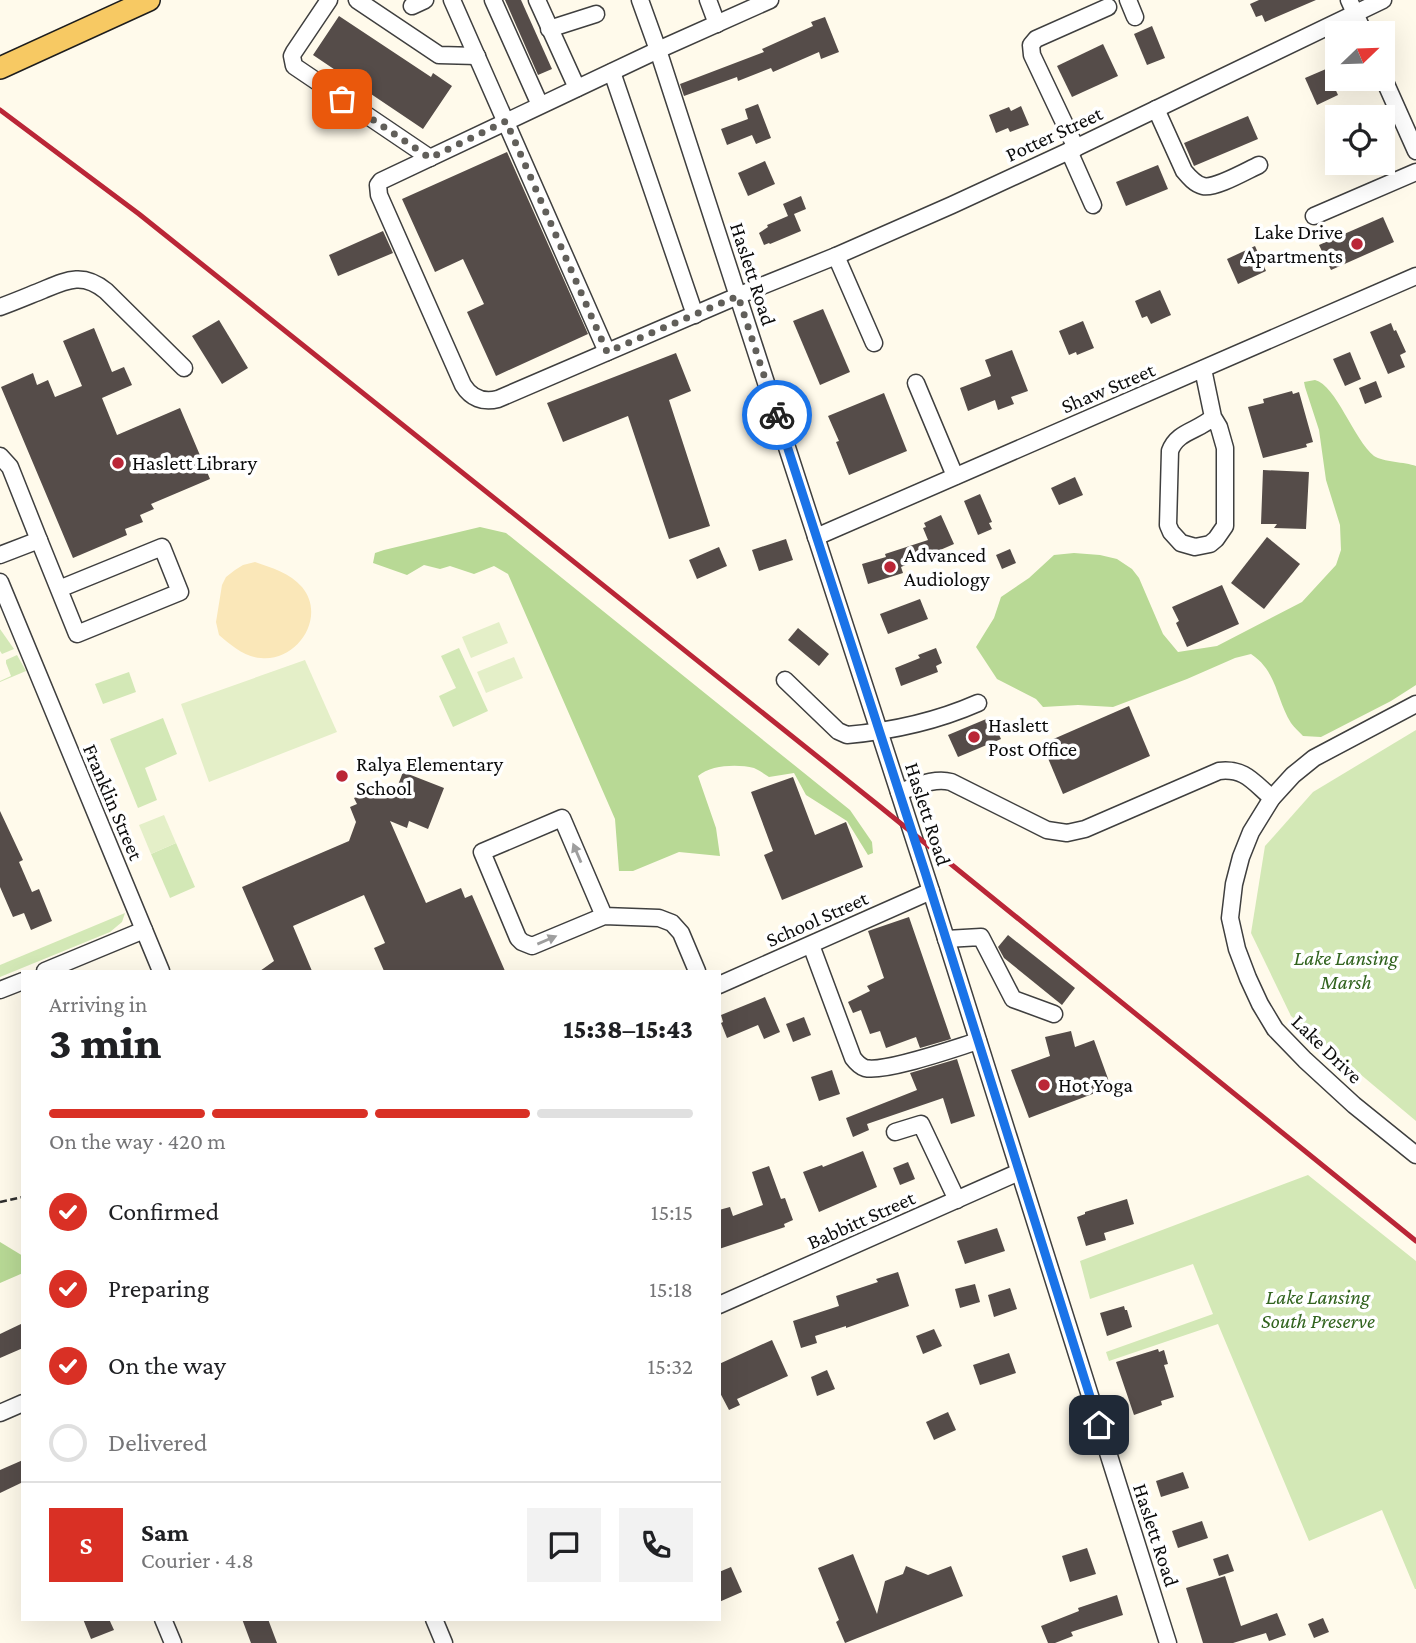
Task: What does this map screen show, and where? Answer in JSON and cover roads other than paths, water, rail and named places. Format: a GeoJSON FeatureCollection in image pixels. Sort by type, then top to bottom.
{"type":"FeatureCollection","features":[{"type":"Feature","properties":{"kind":"main road"},"geometry":{"type":"LineString","coordinates":[[0,68],[149,0]]}},
{"type":"Feature","properties":{"kind":"street"},"geometry":{"type":"LineString","coordinates":[[329,0],[294,52],[294,66],[430,158],[770,0]]}},
{"type":"Feature","properties":{"kind":"street"},"geometry":{"type":"LineString","coordinates":[[357,0],[439,55],[477,56]]}},
{"type":"Feature","properties":{"kind":"street"},"geometry":{"type":"LineString","coordinates":[[452,0],[607,352]]}},
{"type":"Feature","properties":{"kind":"street"},"geometry":{"type":"LineString","coordinates":[[493,0],[540,106]]}},
{"type":"Feature","properties":{"kind":"street"},"geometry":{"type":"LineString","coordinates":[[537,0],[577,88]]}},
{"type":"Feature","properties":{"kind":"street","name":"Haslett Road"},"geometry":{"type":"LineString","coordinates":[[640,0],[931,891],[1168,1643]]}},
{"type":"Feature","properties":{"kind":"street"},"geometry":{"type":"LineString","coordinates":[[708,0],[717,24]]}},
{"type":"Feature","properties":{"kind":"street"},"geometry":{"type":"LineString","coordinates":[[1128,0],[1135,17]]}},
{"type":"Feature","properties":{"kind":"street","name":"Potter Street"},"geometry":{"type":"LineString","coordinates":[[430,158],[385,178],[377,190],[463,385],[469,393],[483,400],[498,399],[836,256],[1072,150],[1352,6],[1383,0]]}},
{"type":"Feature","properties":{"kind":"street"},"geometry":{"type":"LineString","coordinates":[[1093,205],[1030,52],[1036,39],[1108,8]]}},
{"type":"Feature","properties":{"kind":"street"},"geometry":{"type":"LineString","coordinates":[[550,29],[596,14]]}},
{"type":"Feature","properties":{"kind":"street"},"geometry":{"type":"LineString","coordinates":[[612,72],[695,315]]}},
{"type":"Feature","properties":{"kind":"street"},"geometry":{"type":"LineString","coordinates":[[1389,91],[1416,151]]}},
{"type":"Feature","properties":{"kind":"street"},"geometry":{"type":"LineString","coordinates":[[1156,109],[1184,171],[1200,185],[1212,186],[1259,165]]}},
{"type":"Feature","properties":{"kind":"street"},"geometry":{"type":"LineString","coordinates":[[1314,216],[1416,172]]}},
{"type":"Feature","properties":{"kind":"street"},"geometry":{"type":"LineString","coordinates":[[836,256],[874,343]]}},
{"type":"Feature","properties":{"kind":"street","name":"Shaw Street"},"geometry":{"type":"LineString","coordinates":[[816,537],[1416,276]]}},
{"type":"Feature","properties":{"kind":"street"},"geometry":{"type":"LineString","coordinates":[[0,307],[71,279],[85,279],[106,291],[184,368]]}},
{"type":"Feature","properties":{"kind":"street"},"geometry":{"type":"LineString","coordinates":[[1203,369],[1213,416],[1226,448],[1224,526],[1222,533],[1210,544],[1195,547],[1181,543],[1168,525],[1170,451],[1179,437],[1200,427],[1213,416]]}},
{"type":"Feature","properties":{"kind":"street"},"geometry":{"type":"LineString","coordinates":[[916,383],[955,476]]}},
{"type":"Feature","properties":{"kind":"street"},"geometry":{"type":"LineString","coordinates":[[0,456],[10,467],[77,634],[180,592],[162,547],[59,589]]}},
{"type":"Feature","properties":{"kind":"street"},"geometry":{"type":"LineString","coordinates":[[0,555],[39,540]]}},
{"type":"Feature","properties":{"kind":"street","name":"Franklin Street"},"geometry":{"type":"LineString","coordinates":[[0,582],[161,970]]}},
{"type":"Feature","properties":{"kind":"street","name":"Franklin Street"},"geometry":{"type":"LineString","coordinates":[[0,610],[14,625],[26,648]]}},
{"type":"Feature","properties":{"kind":"street"},"geometry":{"type":"LineString","coordinates":[[785,680],[841,733],[849,735],[912,725],[951,715],[978,703]]}},
{"type":"Feature","properties":{"kind":"street","name":"Lake Drive"},"geometry":{"type":"LineString","coordinates":[[1416,704],[1314,758],[1293,775],[1272,798],[1251,832],[1241,857],[1230,918],[1237,949],[1248,978],[1275,1029],[1354,1105],[1416,1155]]}},
{"type":"Feature","properties":{"kind":"street"},"geometry":{"type":"LineString","coordinates":[[899,792],[944,780],[1047,830],[1067,833],[1085,829],[1219,771],[1243,773],[1272,798]]}},
{"type":"Feature","properties":{"kind":"street"},"geometry":{"type":"LineString","coordinates":[[604,916],[562,818],[482,852],[518,938],[527,945],[532,946],[604,916],[653,917],[666,920],[677,928],[697,970]]}},
{"type":"Feature","properties":{"kind":"street","name":"School Street"},"geometry":{"type":"LineString","coordinates":[[721,984],[931,891]]}},
{"type":"Feature","properties":{"kind":"street"},"geometry":{"type":"LineString","coordinates":[[47,970],[144,930]]}},
{"type":"Feature","properties":{"kind":"street"},"geometry":{"type":"LineString","coordinates":[[946,939],[981,937],[1013,999],[1054,1014]]}},
{"type":"Feature","properties":{"kind":"street"},"geometry":{"type":"LineString","coordinates":[[811,945],[853,1058],[861,1066],[871,1069],[898,1064],[978,1041]]}},
{"type":"Feature","properties":{"kind":"street"},"geometry":{"type":"LineString","coordinates":[[0,990],[21,982]]}},
{"type":"Feature","properties":{"kind":"street"},"geometry":{"type":"LineString","coordinates":[[895,1132],[921,1124],[957,1200]]}},
{"type":"Feature","properties":{"kind":"street","name":"Babbitt Street"},"geometry":{"type":"LineString","coordinates":[[721,1304],[1019,1172]]}},
{"type":"Feature","properties":{"kind":"street"},"geometry":{"type":"LineString","coordinates":[[0,1413],[21,1404]]}},
{"type":"Feature","properties":{"kind":"street"},"geometry":{"type":"LineString","coordinates":[[164,1621],[173,1643]]}},
{"type":"Feature","properties":{"kind":"street"},"geometry":{"type":"LineString","coordinates":[[435,1621],[444,1643]]}},
{"type":"Feature","properties":{"kind":"railway"},"geometry":{"type":"LineString","coordinates":[[0,110],[139,214],[878,805],[1416,1241]]}},
{"type":"Feature","properties":{"kind":"place","name":"Lake Drive Apartments"},"geometry":{"type":"Point","coordinates":[1357,244]}},
{"type":"Feature","properties":{"kind":"place","name":"Haslett Library"},"geometry":{"type":"Point","coordinates":[118,463]}},
{"type":"Feature","properties":{"kind":"place","name":"Advanced Audiology"},"geometry":{"type":"Point","coordinates":[890,567]}},
{"type":"Feature","properties":{"kind":"place","name":"Haslett Post Office"},"geometry":{"type":"Point","coordinates":[974,737]}},
{"type":"Feature","properties":{"kind":"place","name":"Ralya Elementary School"},"geometry":{"type":"Point","coordinates":[342,776]}},
{"type":"Feature","properties":{"kind":"place","name":"Hot Yoga"},"geometry":{"type":"Point","coordinates":[1044,1085]}},
{"type":"Feature","properties":{"kind":"park label","name":"Lake Lansing Marsh"},"geometry":{"type":"Point","coordinates":[1346,970]}},
{"type":"Feature","properties":{"kind":"park label","name":"Lake Lansing South Preserve"},"geometry":{"type":"Point","coordinates":[1318,1309]}}]}
